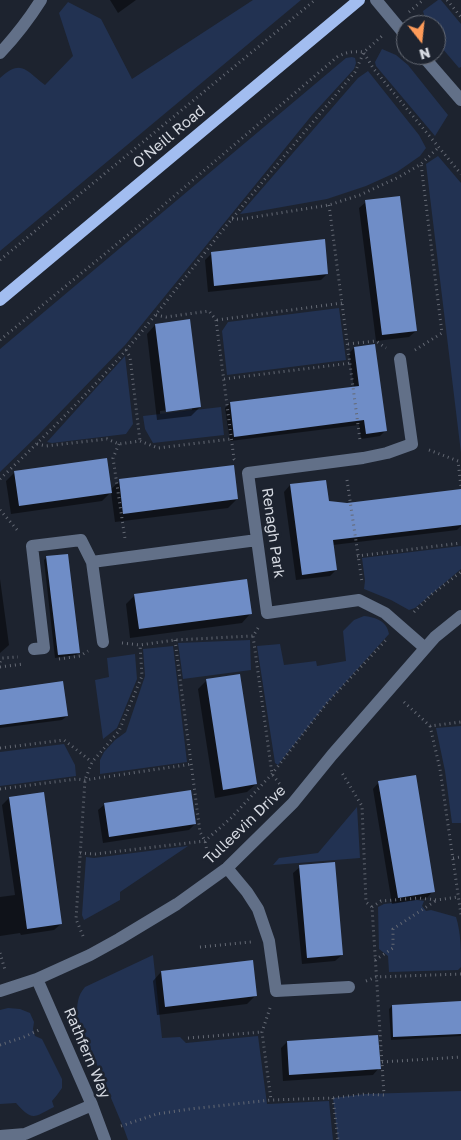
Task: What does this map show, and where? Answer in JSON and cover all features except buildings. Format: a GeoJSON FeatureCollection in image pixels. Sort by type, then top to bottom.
{"type":"FeatureCollection","features":[{"type":"Feature","properties":{"kind":"main road","name":"O'Neill Road"},"geometry":{"type":"LineString","coordinates":[[0,300],[359,0]]}},
{"type":"Feature","properties":{"kind":"street"},"geometry":{"type":"LineString","coordinates":[[0,53],[41,0]]}},
{"type":"Feature","properties":{"kind":"street"},"geometry":{"type":"LineString","coordinates":[[376,0],[396,24]]}},
{"type":"Feature","properties":{"kind":"street"},"geometry":{"type":"LineString","coordinates":[[431,65],[461,100]]}},
{"type":"Feature","properties":{"kind":"street"},"geometry":{"type":"LineString","coordinates":[[400,359],[412,444]]}},
{"type":"Feature","properties":{"kind":"street","name":"Renagh Park"},"geometry":{"type":"LineString","coordinates":[[267,613],[248,473],[387,454],[412,444]]}},
{"type":"Feature","properties":{"kind":"street"},"geometry":{"type":"LineString","coordinates":[[34,648],[44,648],[32,546],[81,540],[92,562],[103,642]]}},
{"type":"Feature","properties":{"kind":"street"},"geometry":{"type":"LineString","coordinates":[[92,562],[257,540]]}},
{"type":"Feature","properties":{"kind":"street"},"geometry":{"type":"LineString","coordinates":[[267,613],[359,600],[385,613],[425,648]]}},
{"type":"Feature","properties":{"kind":"street","name":"Tulleevin Drive"},"geometry":{"type":"LineString","coordinates":[[0,991],[37,979],[119,940],[177,904],[227,868],[293,803],[332,755],[435,637],[461,616]]}},
{"type":"Feature","properties":{"kind":"street"},"geometry":{"type":"LineString","coordinates":[[227,868],[248,892],[258,909],[269,941],[276,991],[349,987]]}},
{"type":"Feature","properties":{"kind":"street","name":"Rathfern Way"},"geometry":{"type":"LineString","coordinates":[[37,979],[92,1105],[105,1140]]}},
{"type":"Feature","properties":{"kind":"street"},"geometry":{"type":"LineString","coordinates":[[0,1136],[25,1134],[92,1105]]}},
{"type":"Feature","properties":{"kind":"path"},"geometry":{"type":"LineString","coordinates":[[0,260],[315,0]]}},
{"type":"Feature","properties":{"kind":"path"},"geometry":{"type":"LineString","coordinates":[[447,0],[461,17]]}},
{"type":"Feature","properties":{"kind":"path"},"geometry":{"type":"LineString","coordinates":[[0,340],[145,221],[337,57],[345,52],[364,52]]}},
{"type":"Feature","properties":{"kind":"path"},"geometry":{"type":"LineString","coordinates":[[364,52],[373,68],[461,174]]}},
{"type":"Feature","properties":{"kind":"path"},"geometry":{"type":"LineString","coordinates":[[0,479],[73,408],[156,315],[232,219],[355,72],[364,52]]}},
{"type":"Feature","properties":{"kind":"path"},"geometry":{"type":"LineString","coordinates":[[232,219],[328,205],[360,195],[399,178],[421,164],[439,147]]}},
{"type":"Feature","properties":{"kind":"path"},"geometry":{"type":"LineString","coordinates":[[348,344],[376,341],[400,359],[442,333],[421,164]]}},
{"type":"Feature","properties":{"kind":"path"},"geometry":{"type":"LineString","coordinates":[[328,205],[363,458]]}},
{"type":"Feature","properties":{"kind":"path"},"geometry":{"type":"LineString","coordinates":[[216,320],[342,303]]}},
{"type":"Feature","properties":{"kind":"path"},"geometry":{"type":"LineString","coordinates":[[156,315],[166,317],[209,311],[216,320],[234,459],[248,473]]}},
{"type":"Feature","properties":{"kind":"path"},"geometry":{"type":"LineString","coordinates":[[126,350],[130,358],[140,441]]}},
{"type":"Feature","properties":{"kind":"path"},"geometry":{"type":"LineString","coordinates":[[224,378],[351,363]]}},
{"type":"Feature","properties":{"kind":"path"},"geometry":{"type":"LineString","coordinates":[[37,444],[46,446],[107,439],[118,444],[140,441],[158,448],[231,439]]}},
{"type":"Feature","properties":{"kind":"path"},"geometry":{"type":"LineString","coordinates":[[118,444],[113,458],[128,557]]}},
{"type":"Feature","properties":{"kind":"path"},"geometry":{"type":"LineString","coordinates":[[412,444],[458,461],[461,487]]}},
{"type":"Feature","properties":{"kind":"path"},"geometry":{"type":"LineString","coordinates":[[344,461],[362,584],[359,600]]}},
{"type":"Feature","properties":{"kind":"path"},"geometry":{"type":"LineString","coordinates":[[0,510],[32,546]]}},
{"type":"Feature","properties":{"kind":"path"},"geometry":{"type":"LineString","coordinates":[[357,556],[461,543]]}},
{"type":"Feature","properties":{"kind":"path"},"geometry":{"type":"LineString","coordinates":[[80,853],[95,854],[205,842],[231,818],[272,774],[326,704],[432,594],[461,572]]}},
{"type":"Feature","properties":{"kind":"path"},"geometry":{"type":"LineString","coordinates":[[267,613],[253,636],[272,774],[293,803]]}},
{"type":"Feature","properties":{"kind":"path"},"geometry":{"type":"LineString","coordinates":[[53,660],[80,656],[103,642],[140,645],[175,640],[253,636]]}},
{"type":"Feature","properties":{"kind":"path"},"geometry":{"type":"LineString","coordinates":[[175,640],[200,832],[205,842],[214,878]]}},
{"type":"Feature","properties":{"kind":"path"},"geometry":{"type":"LineString","coordinates":[[90,955],[76,919],[85,780],[92,762],[119,732],[142,676],[140,645]]}},
{"type":"Feature","properties":{"kind":"path"},"geometry":{"type":"LineString","coordinates":[[0,667],[27,664]]}},
{"type":"Feature","properties":{"kind":"path"},"geometry":{"type":"LineString","coordinates":[[390,689],[430,726],[440,769],[461,915]]}},
{"type":"Feature","properties":{"kind":"path"},"geometry":{"type":"LineString","coordinates":[[430,726],[461,722]]}},
{"type":"Feature","properties":{"kind":"path"},"geometry":{"type":"LineString","coordinates":[[0,748],[64,740],[92,762]]}},
{"type":"Feature","properties":{"kind":"path"},"geometry":{"type":"LineString","coordinates":[[0,789],[76,779],[85,780],[192,764]]}},
{"type":"Feature","properties":{"kind":"path"},"geometry":{"type":"LineString","coordinates":[[453,858],[461,857]]}},
{"type":"Feature","properties":{"kind":"path"},"geometry":{"type":"LineString","coordinates":[[372,907],[381,902],[419,898],[437,900],[458,897]]}},
{"type":"Feature","properties":{"kind":"path"},"geometry":{"type":"LineString","coordinates":[[375,960],[393,948],[393,929],[437,900]]}},
{"type":"Feature","properties":{"kind":"path"},"geometry":{"type":"LineString","coordinates":[[200,947],[269,941]]}},
{"type":"Feature","properties":{"kind":"path"},"geometry":{"type":"LineString","coordinates":[[349,987],[376,977],[461,974]]}},
{"type":"Feature","properties":{"kind":"path"},"geometry":{"type":"LineString","coordinates":[[271,1100],[262,1032],[276,991]]}},
{"type":"Feature","properties":{"kind":"path"},"geometry":{"type":"LineString","coordinates":[[0,1045],[24,1038],[56,1022]]}},
{"type":"Feature","properties":{"kind":"path"},"geometry":{"type":"LineString","coordinates":[[188,1038],[262,1032]]}},
{"type":"Feature","properties":{"kind":"path"},"geometry":{"type":"LineString","coordinates":[[382,1062],[461,1057]]}},
{"type":"Feature","properties":{"kind":"path"},"geometry":{"type":"LineString","coordinates":[[333,1098],[338,1140]]}},
{"type":"Feature","properties":{"kind":"shaded area"},"geometry":{"type":"Polygon","coordinates":[[[253,0],[301,0],[0,251],[0,78],[7,72],[19,68],[28,71],[45,85],[73,56],[59,13],[68,2],[101,19],[132,79],[253,0]]]}},
{"type":"Feature","properties":{"kind":"shaded area"},"geometry":{"type":"Polygon","coordinates":[[[438,0],[441,0],[461,24],[461,67],[459,68],[446,53],[446,15],[424,15],[423,11],[438,0]]]}},
{"type":"Feature","properties":{"kind":"shaded area"},"geometry":{"type":"Polygon","coordinates":[[[382,49],[396,55],[396,65],[408,65],[448,115],[435,136],[376,66],[375,62],[382,49]]]}},
{"type":"Feature","properties":{"kind":"shaded area"},"geometry":{"type":"Polygon","coordinates":[[[346,58],[355,58],[356,63],[354,69],[312,115],[126,344],[0,472],[0,349],[346,58]]]}},
{"type":"Feature","properties":{"kind":"shaded area"},"geometry":{"type":"Polygon","coordinates":[[[368,71],[419,135],[426,148],[420,156],[397,172],[366,186],[327,199],[240,214],[358,78],[368,71]]]}},
{"type":"Feature","properties":{"kind":"shaded area"},"geometry":{"type":"Polygon","coordinates":[[[438,156],[461,183],[461,453],[426,164],[438,156]]]}},
{"type":"Feature","properties":{"kind":"shaded area"},"geometry":{"type":"Polygon","coordinates":[[[339,308],[346,360],[227,375],[222,331],[228,322],[339,308]]]}},
{"type":"Feature","properties":{"kind":"shaded area"},"geometry":{"type":"Polygon","coordinates":[[[125,356],[133,424],[126,434],[47,442],[125,356]]]}},
{"type":"Feature","properties":{"kind":"shaded area"},"geometry":{"type":"Polygon","coordinates":[[[221,407],[224,435],[153,443],[145,429],[143,416],[221,407]]]}},
{"type":"Feature","properties":{"kind":"shaded area"},"geometry":{"type":"Polygon","coordinates":[[[461,546],[461,569],[415,608],[409,610],[364,589],[365,581],[362,558],[461,546]]]}},
{"type":"Feature","properties":{"kind":"shaded area"},"geometry":{"type":"Polygon","coordinates":[[[364,616],[380,620],[386,626],[389,634],[326,704],[278,765],[275,763],[257,646],[280,644],[284,665],[316,661],[317,666],[346,661],[343,631],[354,620],[364,616]]]}},
{"type":"Feature","properties":{"kind":"shaded area"},"geometry":{"type":"Polygon","coordinates":[[[250,640],[251,670],[183,679],[178,643],[250,640]]]}},
{"type":"Feature","properties":{"kind":"shaded area"},"geometry":{"type":"Polygon","coordinates":[[[173,646],[187,762],[100,774],[100,760],[104,752],[126,732],[145,676],[143,649],[173,646]]]}},
{"type":"Feature","properties":{"kind":"shaded area"},"geometry":{"type":"Polygon","coordinates":[[[135,654],[137,679],[117,728],[103,739],[95,680],[109,677],[107,658],[135,654]]]}},
{"type":"Feature","properties":{"kind":"shaded area"},"geometry":{"type":"Polygon","coordinates":[[[461,726],[461,823],[452,823],[445,771],[436,728],[461,726]]]}},
{"type":"Feature","properties":{"kind":"shaded area"},"geometry":{"type":"Polygon","coordinates":[[[64,744],[75,765],[76,776],[0,786],[0,752],[64,744]]]}},
{"type":"Feature","properties":{"kind":"shaded area"},"geometry":{"type":"Polygon","coordinates":[[[357,807],[360,858],[273,865],[279,858],[318,853],[357,807]]]}},
{"type":"Feature","properties":{"kind":"shaded area"},"geometry":{"type":"Polygon","coordinates":[[[188,846],[120,892],[120,900],[84,920],[82,915],[86,857],[94,858],[188,846]]]}},
{"type":"Feature","properties":{"kind":"shaded area"},"geometry":{"type":"Polygon","coordinates":[[[417,900],[424,901],[422,906],[426,911],[431,910],[456,917],[461,948],[461,967],[458,970],[389,972],[388,956],[379,949],[378,907],[384,904],[417,900]]]}},
{"type":"Feature","properties":{"kind":"shaded area"},"geometry":{"type":"Polygon","coordinates":[[[153,955],[162,1038],[180,1037],[186,1043],[258,1036],[267,1104],[329,1101],[333,1140],[128,1140],[77,1017],[77,1005],[80,994],[85,987],[153,955]]]}},
{"type":"Feature","properties":{"kind":"shaded area"},"geometry":{"type":"Polygon","coordinates":[[[8,1008],[20,1009],[30,1013],[34,1022],[35,1036],[42,1039],[62,1079],[62,1088],[52,1101],[54,1107],[38,1115],[34,1116],[26,1113],[16,1103],[0,1104],[0,1010],[8,1008]]]}},
{"type":"Feature","properties":{"kind":"shaded area"},"geometry":{"type":"Polygon","coordinates":[[[461,1091],[461,1140],[338,1140],[333,1098],[365,1094],[461,1091]]]}}]}
